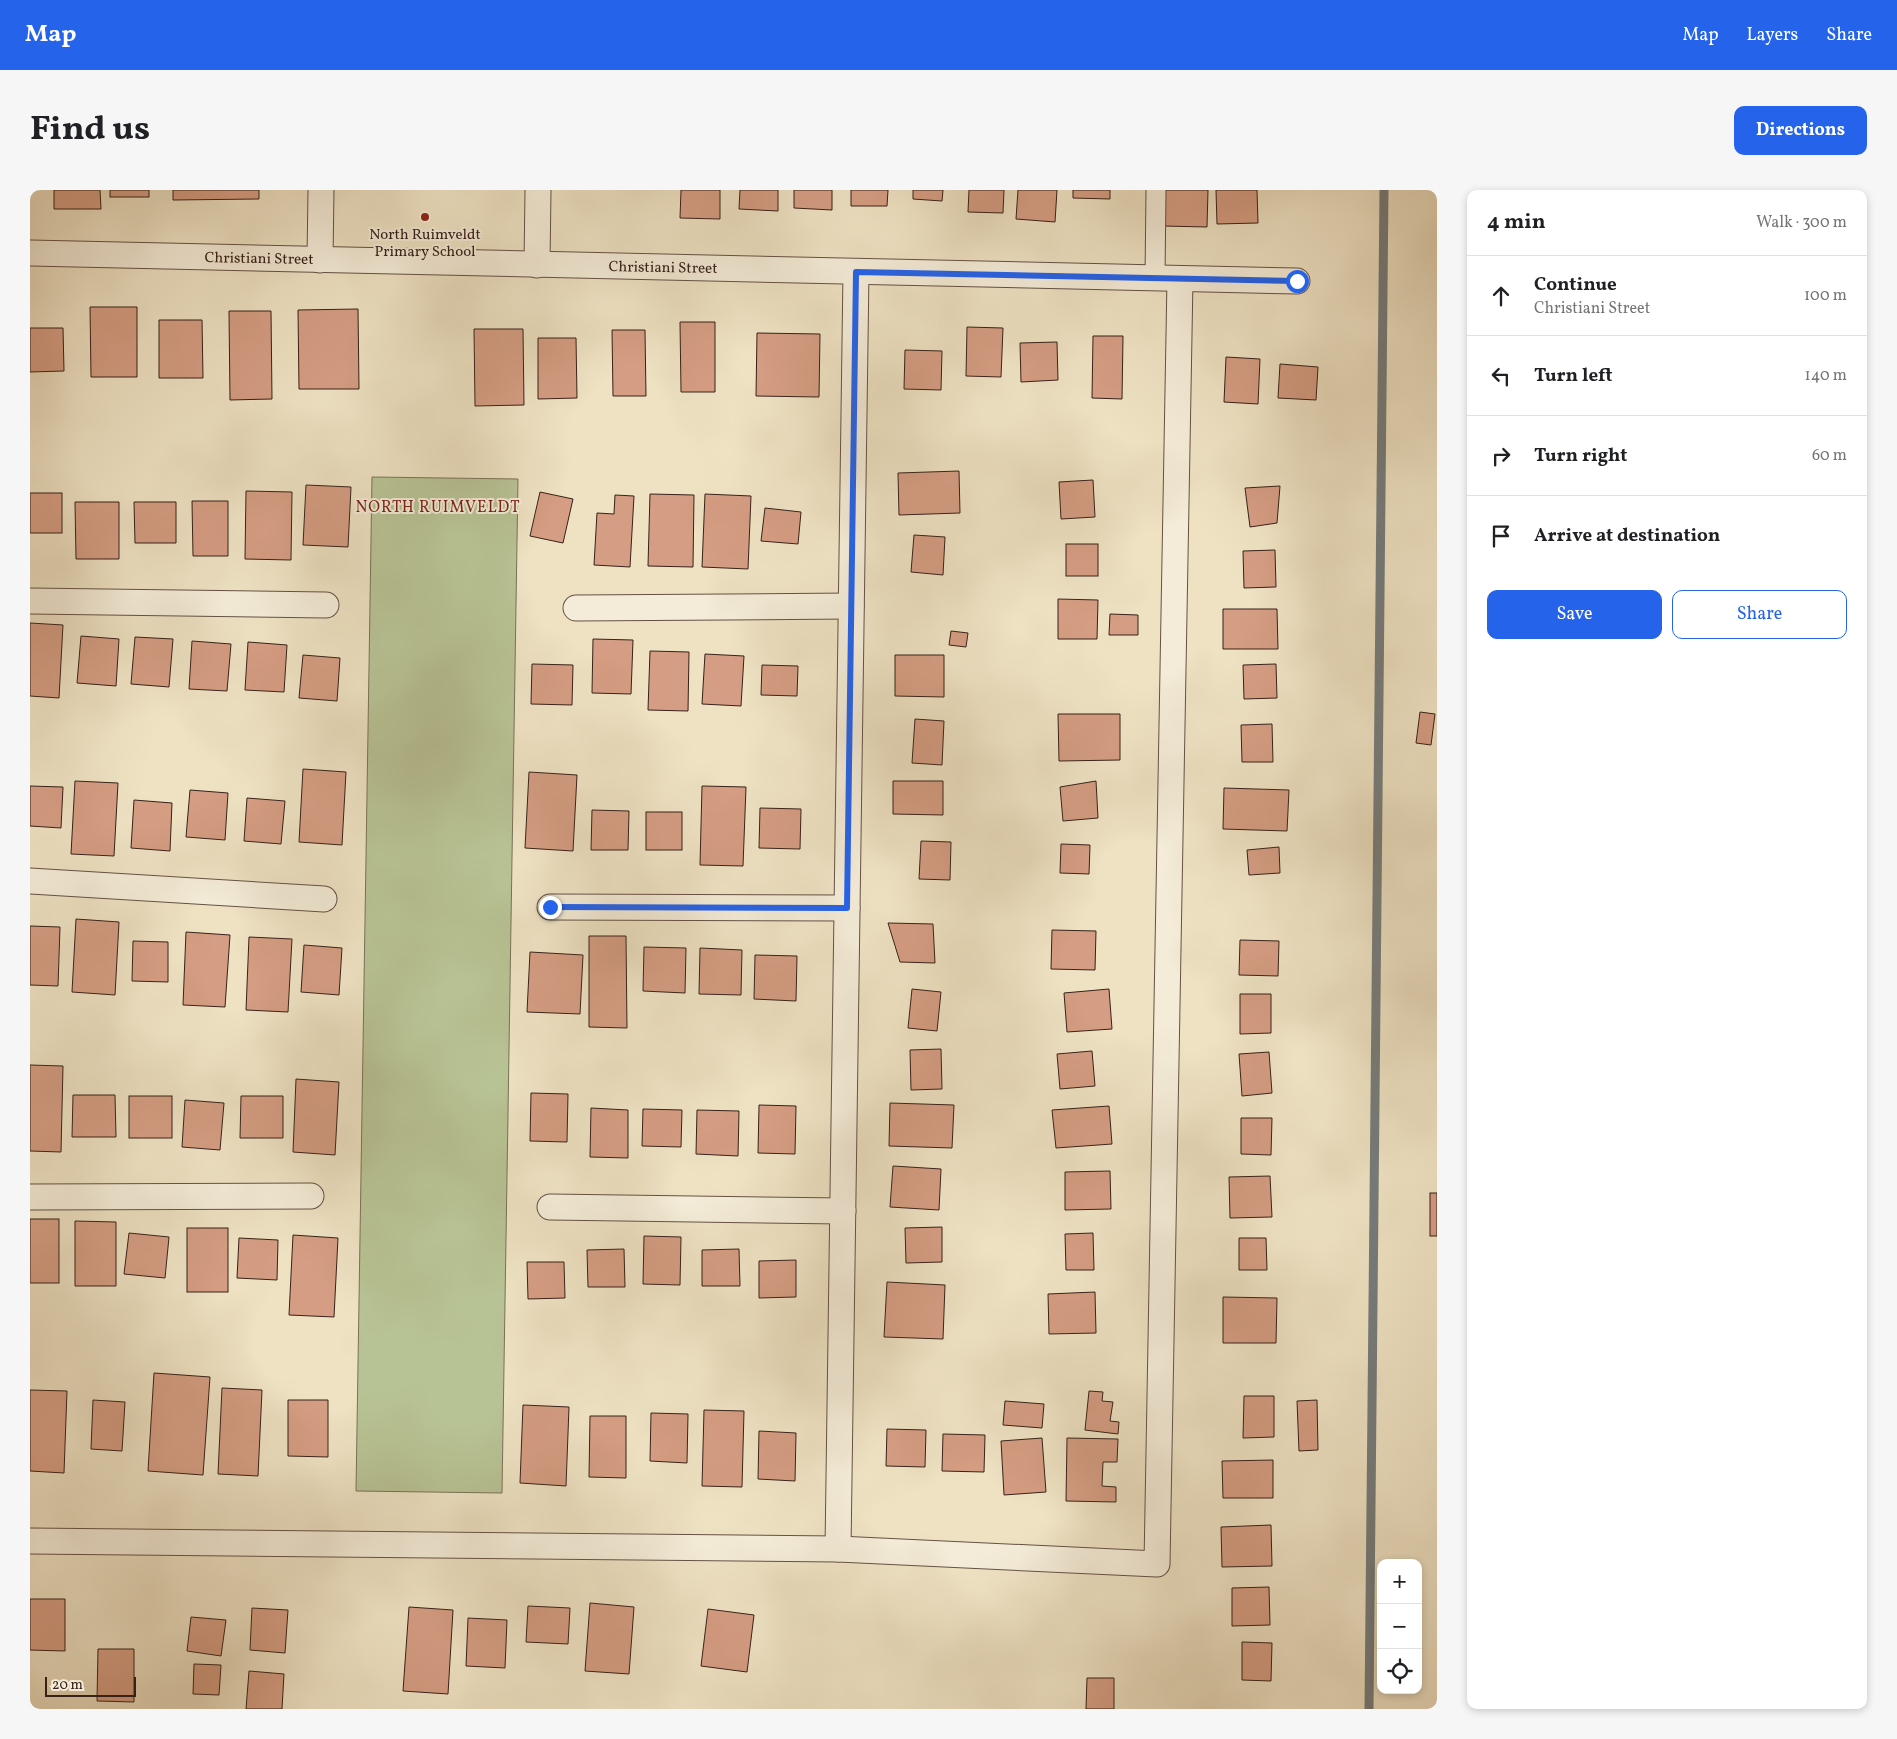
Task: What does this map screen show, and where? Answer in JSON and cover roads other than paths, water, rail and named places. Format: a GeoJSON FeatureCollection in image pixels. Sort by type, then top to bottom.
{"type":"FeatureCollection","features":[{"type":"Feature","properties":{"kind":"street"},"geometry":{"type":"LineString","coordinates":[[320,260],[321,190]]}},
{"type":"Feature","properties":{"kind":"street"},"geometry":{"type":"LineString","coordinates":[[537,265],[538,190]]}},
{"type":"Feature","properties":{"kind":"street"},"geometry":{"type":"LineString","coordinates":[[1155,278],[1156,190]]}},
{"type":"Feature","properties":{"kind":"street","name":"Christiani Street"},"geometry":{"type":"LineString","coordinates":[[30,253],[1297,281]]}},
{"type":"Feature","properties":{"kind":"street"},"geometry":{"type":"LineString","coordinates":[[838,1550],[856,272]]}},
{"type":"Feature","properties":{"kind":"street"},"geometry":{"type":"LineString","coordinates":[[30,1541],[838,1550],[1157,1564],[1180,279]]}},
{"type":"Feature","properties":{"kind":"street"},"geometry":{"type":"LineString","coordinates":[[30,601],[326,605]]}},
{"type":"Feature","properties":{"kind":"street"},"geometry":{"type":"LineString","coordinates":[[576,608],[852,606]]}},
{"type":"Feature","properties":{"kind":"street"},"geometry":{"type":"LineString","coordinates":[[30,881],[324,899]]}},
{"type":"Feature","properties":{"kind":"street"},"geometry":{"type":"LineString","coordinates":[[550,907],[847,908]]}},
{"type":"Feature","properties":{"kind":"street"},"geometry":{"type":"LineString","coordinates":[[30,1196],[311,1196]]}},
{"type":"Feature","properties":{"kind":"street"},"geometry":{"type":"LineString","coordinates":[[550,1207],[843,1211]]}},
{"type":"Feature","properties":{"kind":"waterway"},"geometry":{"type":"LineString","coordinates":[[1369,1709],[1384,190]]}},
{"type":"Feature","properties":{"kind":"place","name":"North Ruimveldt Primary School"},"geometry":{"type":"Point","coordinates":[425,217]}},
{"type":"Feature","properties":{"kind":"district","name":"NORTH RUIMVELDT"},"geometry":{"type":"Point","coordinates":[438,506]}}]}
